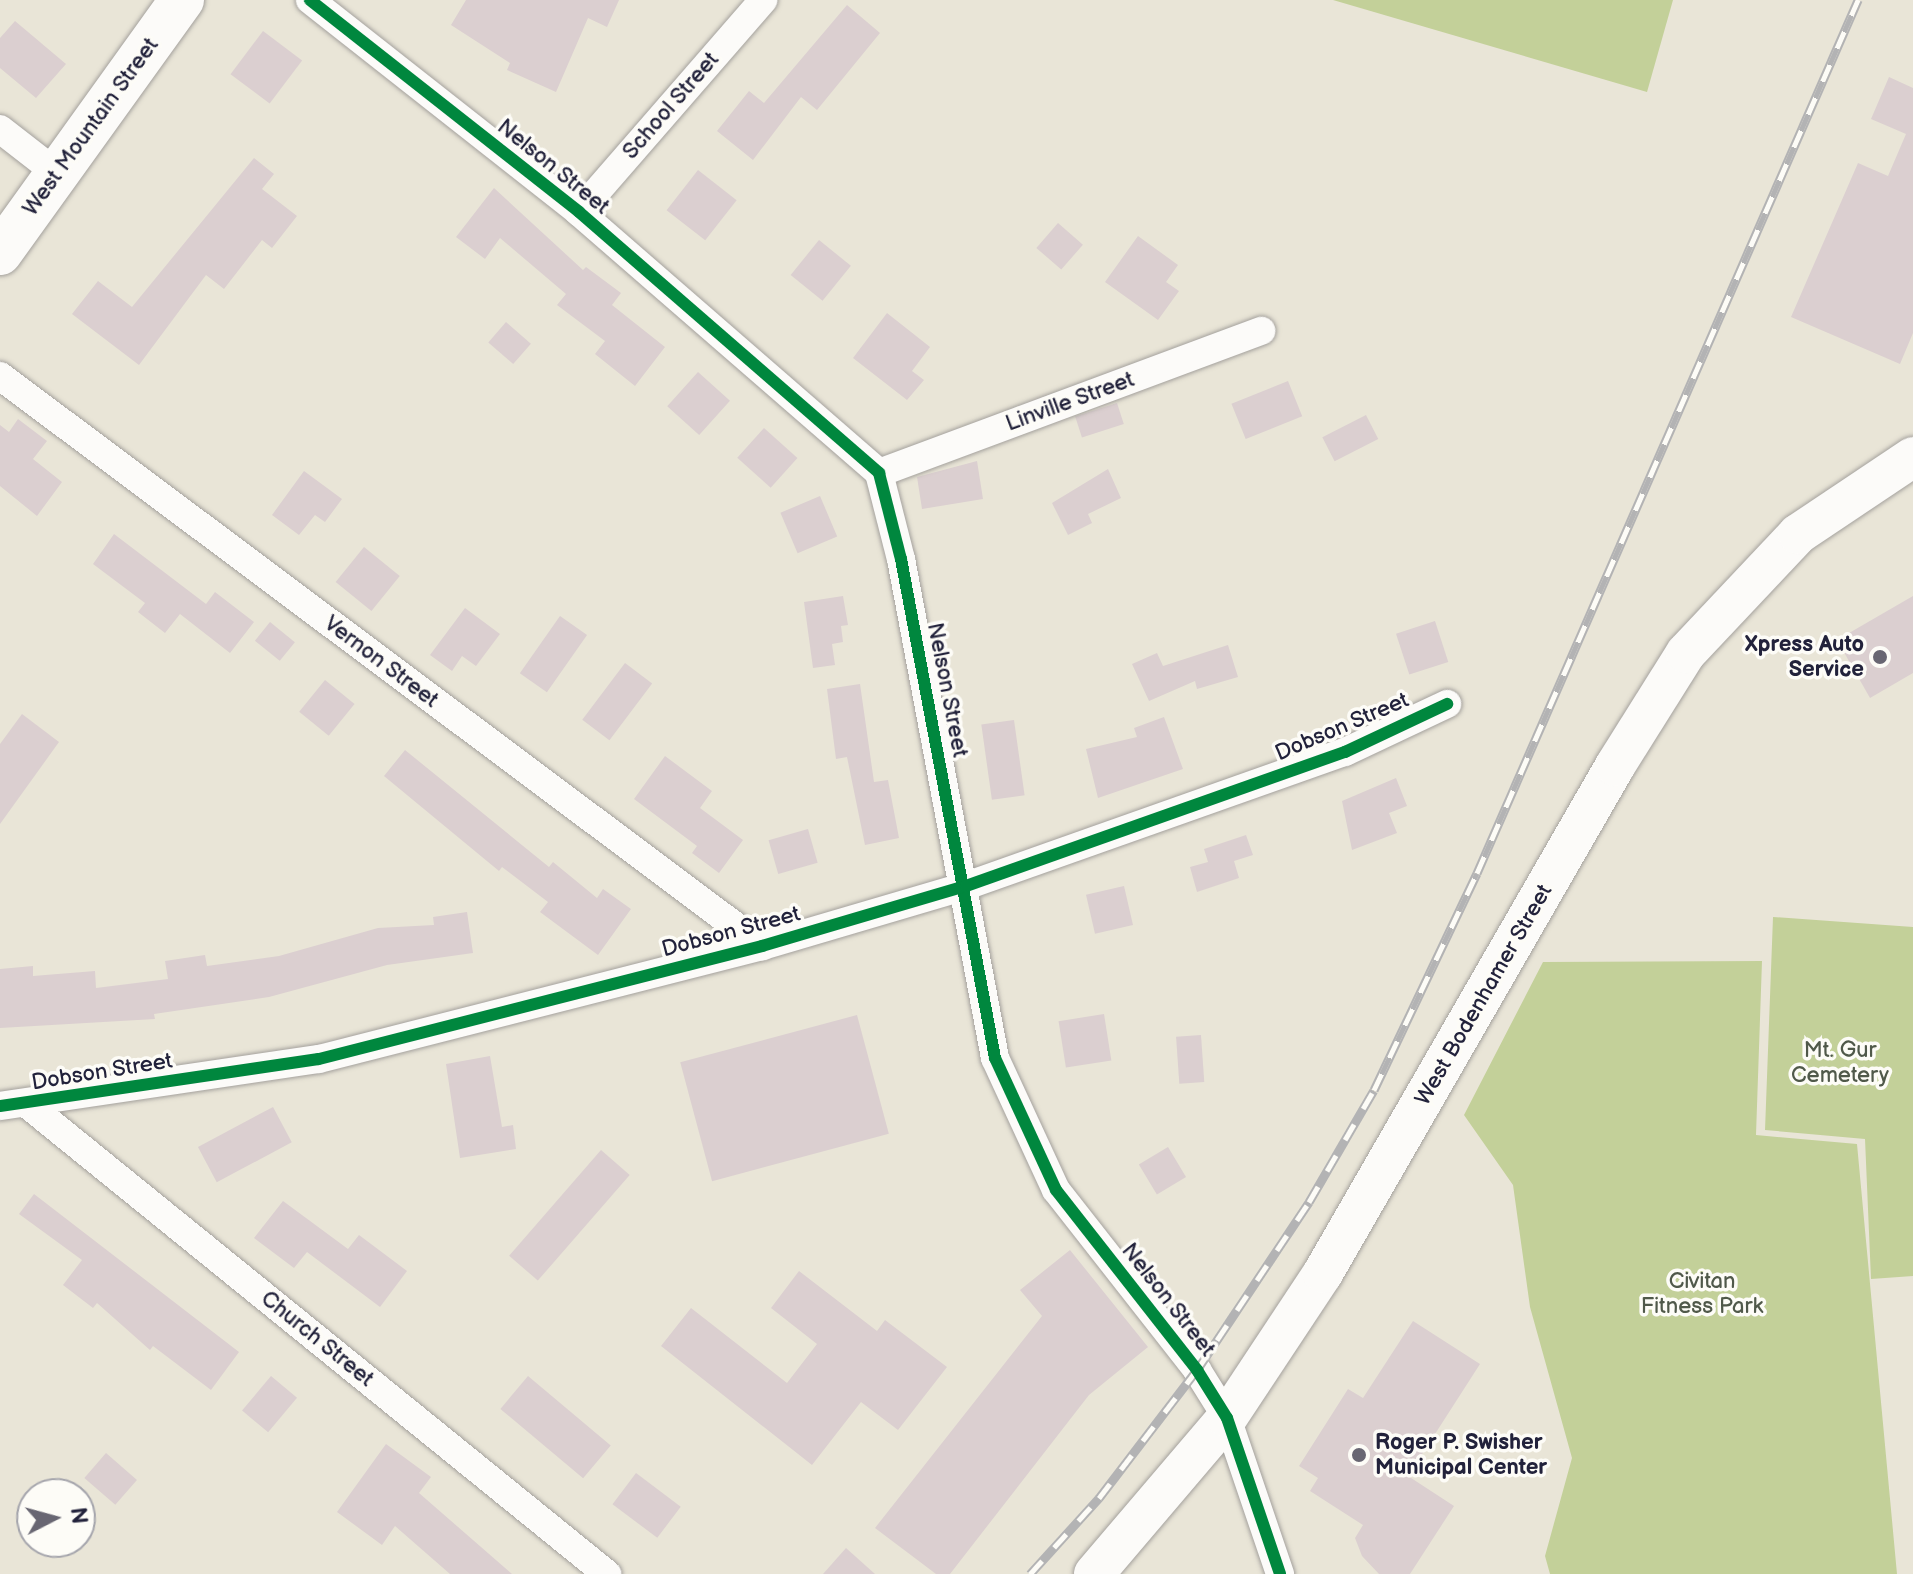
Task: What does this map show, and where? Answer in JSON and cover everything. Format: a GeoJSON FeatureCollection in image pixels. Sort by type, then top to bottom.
{"type":"FeatureCollection","features":[{"type":"Feature","properties":{"kind":"main road","name":"West Mountain Street"},"geometry":{"type":"LineString","coordinates":[[0,253],[182,0]]}},
{"type":"Feature","properties":{"kind":"main road","name":"West Bodenhamer Street"},"geometry":{"type":"LineString","coordinates":[[1094,1574],[1227,1418],[1323,1273],[1615,766],[1686,653],[1798,534],[1913,457]]}},
{"type":"Feature","properties":{"kind":"street","name":"Nelson Street"},"geometry":{"type":"LineString","coordinates":[[310,0],[579,212],[879,473],[901,559],[966,886],[995,1058],[1056,1190],[1197,1370],[1227,1418],[1280,1574]]}},
{"type":"Feature","properties":{"kind":"street","name":"School Street"},"geometry":{"type":"LineString","coordinates":[[579,212],[763,0]]}},
{"type":"Feature","properties":{"kind":"street"},"geometry":{"type":"LineString","coordinates":[[0,129],[59,175]]}},
{"type":"Feature","properties":{"kind":"street","name":"Linville Street"},"geometry":{"type":"LineString","coordinates":[[879,473],[1261,331]]}},
{"type":"Feature","properties":{"kind":"street","name":"Vernon Street"},"geometry":{"type":"LineString","coordinates":[[0,376],[762,946]]}},
{"type":"Feature","properties":{"kind":"street","name":"Dobson Street"},"geometry":{"type":"LineString","coordinates":[[14,1105],[319,1059],[762,946],[966,886],[1345,752],[1447,704]]}},
{"type":"Feature","properties":{"kind":"street","name":"Church Street"},"geometry":{"type":"LineString","coordinates":[[14,1105],[607,1574]]}},
{"type":"Feature","properties":{"kind":"green space"},"geometry":{"type":"Polygon","coordinates":[[[1333,0],[1673,0],[1647,92],[1333,0]]]}},
{"type":"Feature","properties":{"kind":"green space","name":"Mt. Gur Cemetery"},"geometry":{"type":"Polygon","coordinates":[[[1773,917],[1913,927],[1913,1276],[1871,1279],[1865,1139],[1765,1130],[1773,917]]]}},
{"type":"Feature","properties":{"kind":"green space","name":"Civitan Fitness Park"},"geometry":{"type":"Polygon","coordinates":[[[1762,961],[1756,1135],[1857,1144],[1897,1574],[1550,1574],[1545,1556],[1572,1458],[1530,1307],[1513,1185],[1464,1115],[1543,962],[1762,961]]]}},
{"type":"Feature","properties":{"kind":"building"},"geometry":{"type":"Polygon","coordinates":[[[466,0],[619,0],[607,27],[588,18],[556,92],[507,70],[510,63],[451,25],[466,0]]]}},
{"type":"Feature","properties":{"kind":"building"},"geometry":{"type":"Polygon","coordinates":[[[847,5],[880,33],[817,110],[801,97],[753,160],[717,131],[749,91],[764,103],[847,5]]]}},
{"type":"Feature","properties":{"kind":"building"},"geometry":{"type":"Polygon","coordinates":[[[15,21],[66,64],[36,98],[0,68],[0,38],[15,21]]]}},
{"type":"Feature","properties":{"kind":"building"},"geometry":{"type":"Polygon","coordinates":[[[263,31],[302,60],[270,104],[231,74],[263,31]]]}},
{"type":"Feature","properties":{"kind":"building"},"geometry":{"type":"Polygon","coordinates":[[[1889,77],[1913,88],[1913,333],[1900,364],[1791,317],[1858,163],[1888,176],[1906,134],[1871,119],[1889,77]]]}},
{"type":"Feature","properties":{"kind":"building"},"geometry":{"type":"Polygon","coordinates":[[[254,158],[274,174],[262,189],[297,216],[272,248],[262,240],[224,289],[206,275],[139,365],[72,314],[98,281],[132,307],[254,158]]]}},
{"type":"Feature","properties":{"kind":"building"},"geometry":{"type":"Polygon","coordinates":[[[698,170],[737,200],[705,240],[667,210],[698,170]]]}},
{"type":"Feature","properties":{"kind":"building"},"geometry":{"type":"Polygon","coordinates":[[[494,188],[583,270],[586,267],[621,293],[612,305],[665,347],[635,386],[595,354],[605,341],[557,305],[566,294],[500,238],[485,259],[456,237],[494,188]]]}},
{"type":"Feature","properties":{"kind":"building"},"geometry":{"type":"Polygon","coordinates":[[[1058,223],[1083,245],[1061,270],[1036,248],[1058,223]]]}},
{"type":"Feature","properties":{"kind":"building"},"geometry":{"type":"Polygon","coordinates":[[[1138,236],[1178,265],[1166,282],[1179,291],[1158,320],[1105,282],[1138,236]]]}},
{"type":"Feature","properties":{"kind":"building"},"geometry":{"type":"Polygon","coordinates":[[[819,240],[851,266],[823,301],[791,275],[819,240]]]}},
{"type":"Feature","properties":{"kind":"building"},"geometry":{"type":"Polygon","coordinates":[[[887,313],[930,347],[912,371],[924,380],[907,400],[853,358],[887,313]]]}},
{"type":"Feature","properties":{"kind":"building"},"geometry":{"type":"Polygon","coordinates":[[[506,322],[531,344],[513,364],[488,342],[506,322]]]}},
{"type":"Feature","properties":{"kind":"building"},"geometry":{"type":"Polygon","coordinates":[[[698,372],[730,401],[699,435],[667,406],[698,372]]]}},
{"type":"Feature","properties":{"kind":"building"},"geometry":{"type":"Polygon","coordinates":[[[1288,381],[1302,416],[1246,439],[1231,404],[1288,381]]]}},
{"type":"Feature","properties":{"kind":"building"},"geometry":{"type":"Polygon","coordinates":[[[1117,403],[1124,424],[1082,438],[1075,417],[1117,403]]]}},
{"type":"Feature","properties":{"kind":"building"},"geometry":{"type":"Polygon","coordinates":[[[1366,415],[1378,439],[1335,461],[1322,437],[1366,415]]]}},
{"type":"Feature","properties":{"kind":"building"},"geometry":{"type":"Polygon","coordinates":[[[18,419],[47,441],[33,459],[62,482],[37,516],[0,486],[0,425],[9,432],[18,419]]]}},
{"type":"Feature","properties":{"kind":"building"},"geometry":{"type":"Polygon","coordinates":[[[764,428],[797,458],[771,488],[737,458],[764,428]]]}},
{"type":"Feature","properties":{"kind":"building"},"geometry":{"type":"Polygon","coordinates":[[[977,461],[983,499],[922,509],[917,477],[977,461]]]}},
{"type":"Feature","properties":{"kind":"building"},"geometry":{"type":"Polygon","coordinates":[[[1108,469],[1121,498],[1088,514],[1092,523],[1068,535],[1052,503],[1108,469]]]}},
{"type":"Feature","properties":{"kind":"building"},"geometry":{"type":"Polygon","coordinates":[[[304,471],[342,499],[325,522],[315,515],[299,535],[272,515],[304,471]]]}},
{"type":"Feature","properties":{"kind":"building"},"geometry":{"type":"Polygon","coordinates":[[[820,496],[837,537],[798,553],[780,513],[820,496]]]}},
{"type":"Feature","properties":{"kind":"building"},"geometry":{"type":"Polygon","coordinates":[[[114,534],[206,604],[215,592],[254,622],[230,653],[180,614],[165,633],[138,612],[145,603],[93,564],[114,534]]]}},
{"type":"Feature","properties":{"kind":"building"},"geometry":{"type":"Polygon","coordinates":[[[364,547],[400,576],[371,611],[336,582],[364,547]]]}},
{"type":"Feature","properties":{"kind":"building"},"geometry":{"type":"Polygon","coordinates":[[[843,596],[848,625],[841,626],[843,642],[832,644],[835,665],[813,668],[804,602],[843,596]]]}},
{"type":"Feature","properties":{"kind":"building","name":"Xpress Auto Service"},"geometry":{"type":"Polygon","coordinates":[[[1913,596],[1913,673],[1870,698],[1837,640],[1913,596]]]}},
{"type":"Feature","properties":{"kind":"building"},"geometry":{"type":"Polygon","coordinates":[[[465,608],[500,634],[476,666],[462,656],[452,671],[430,655],[465,608]]]}},
{"type":"Feature","properties":{"kind":"building"},"geometry":{"type":"Polygon","coordinates":[[[560,616],[587,635],[547,692],[520,673],[560,616]]]}},
{"type":"Feature","properties":{"kind":"building"},"geometry":{"type":"Polygon","coordinates":[[[1435,621],[1448,662],[1409,675],[1396,634],[1435,621]]]}},
{"type":"Feature","properties":{"kind":"building"},"geometry":{"type":"Polygon","coordinates":[[[270,622],[295,642],[280,661],[255,641],[270,622]]]}},
{"type":"Feature","properties":{"kind":"building"},"geometry":{"type":"Polygon","coordinates":[[[1228,645],[1238,677],[1197,689],[1195,681],[1149,701],[1132,664],[1157,653],[1163,666],[1228,645]]]}},
{"type":"Feature","properties":{"kind":"building"},"geometry":{"type":"Polygon","coordinates":[[[625,663],[652,683],[609,740],[582,720],[625,663]]]}},
{"type":"Feature","properties":{"kind":"building"},"geometry":{"type":"Polygon","coordinates":[[[325,680],[355,704],[329,736],[299,712],[325,680]]]}},
{"type":"Feature","properties":{"kind":"building"},"geometry":{"type":"Polygon","coordinates":[[[860,684],[874,782],[888,780],[899,838],[865,845],[847,757],[836,759],[827,689],[860,684]]]}},
{"type":"Feature","properties":{"kind":"building"},"geometry":{"type":"Polygon","coordinates":[[[22,714],[59,742],[0,824],[0,744],[22,714]]]}},
{"type":"Feature","properties":{"kind":"building"},"geometry":{"type":"Polygon","coordinates":[[[1164,717],[1183,769],[1098,798],[1086,749],[1137,737],[1134,728],[1164,717]]]}},
{"type":"Feature","properties":{"kind":"building"},"geometry":{"type":"Polygon","coordinates":[[[1014,720],[1025,795],[992,800],[981,725],[1014,720]]]}},
{"type":"Feature","properties":{"kind":"building"},"geometry":{"type":"Polygon","coordinates":[[[405,750],[549,867],[553,862],[597,898],[603,889],[631,909],[598,955],[540,912],[548,902],[502,867],[499,871],[384,776],[405,750]]]}},
{"type":"Feature","properties":{"kind":"building"},"geometry":{"type":"Polygon","coordinates":[[[665,756],[712,791],[700,808],[743,840],[719,873],[692,853],[697,846],[634,799],[665,756]]]}},
{"type":"Feature","properties":{"kind":"building"},"geometry":{"type":"Polygon","coordinates":[[[1396,778],[1407,806],[1389,813],[1397,833],[1352,850],[1342,801],[1396,778]]]}},
{"type":"Feature","properties":{"kind":"building"},"geometry":{"type":"Polygon","coordinates":[[[808,829],[818,863],[778,874],[769,840],[808,829]]]}},
{"type":"Feature","properties":{"kind":"building"},"geometry":{"type":"Polygon","coordinates":[[[1246,835],[1253,855],[1234,861],[1239,878],[1197,892],[1190,867],[1208,862],[1204,849],[1246,835]]]}},
{"type":"Feature","properties":{"kind":"building"},"geometry":{"type":"Polygon","coordinates":[[[1124,886],[1133,925],[1095,934],[1086,895],[1124,886]]]}},
{"type":"Feature","properties":{"kind":"building"},"geometry":{"type":"Polygon","coordinates":[[[467,912],[473,953],[387,965],[269,997],[154,1014],[155,1019],[0,1028],[0,969],[33,966],[33,976],[95,971],[96,988],[168,979],[165,961],[205,955],[207,966],[279,956],[378,928],[434,925],[433,917],[467,912]]]}},
{"type":"Feature","properties":{"kind":"building"},"geometry":{"type":"Polygon","coordinates":[[[1104,1014],[1111,1060],[1066,1068],[1059,1021],[1104,1014]]]}},
{"type":"Feature","properties":{"kind":"building"},"geometry":{"type":"Polygon","coordinates":[[[857,1015],[889,1134],[712,1181],[680,1062],[857,1015]]]}},
{"type":"Feature","properties":{"kind":"building"},"geometry":{"type":"Polygon","coordinates":[[[1201,1035],[1204,1082],[1179,1084],[1176,1037],[1201,1035]]]}},
{"type":"Feature","properties":{"kind":"building"},"geometry":{"type":"Polygon","coordinates":[[[490,1056],[502,1127],[513,1125],[516,1149],[460,1158],[446,1064],[490,1056]]]}},
{"type":"Feature","properties":{"kind":"building"},"geometry":{"type":"Polygon","coordinates":[[[273,1107],[292,1142],[217,1182],[198,1147],[273,1107]]]}},
{"type":"Feature","properties":{"kind":"building"},"geometry":{"type":"Polygon","coordinates":[[[1168,1147],[1186,1177],[1157,1195],[1139,1165],[1168,1147]]]}},
{"type":"Feature","properties":{"kind":"building"},"geometry":{"type":"Polygon","coordinates":[[[601,1150],[630,1175],[538,1281],[509,1256],[601,1150]]]}},
{"type":"Feature","properties":{"kind":"building"},"geometry":{"type":"Polygon","coordinates":[[[34,1194],[239,1352],[211,1390],[153,1346],[150,1350],[97,1303],[93,1308],[63,1285],[82,1260],[19,1214],[34,1194]]]}},
{"type":"Feature","properties":{"kind":"building"},"geometry":{"type":"Polygon","coordinates":[[[283,1201],[348,1249],[359,1235],[407,1271],[380,1307],[307,1252],[294,1268],[254,1238],[283,1201]]]}},
{"type":"Feature","properties":{"kind":"building"},"geometry":{"type":"Polygon","coordinates":[[[1070,1250],[1148,1347],[1089,1395],[950,1574],[936,1574],[875,1528],[1042,1316],[1020,1290],[1070,1250]]]}},
{"type":"Feature","properties":{"kind":"building"},"geometry":{"type":"Polygon","coordinates":[[[799,1271],[877,1331],[885,1320],[947,1367],[898,1430],[861,1402],[812,1465],[661,1346],[691,1308],[787,1383],[817,1344],[771,1308],[799,1271]]]}},
{"type":"Feature","properties":{"kind":"building","name":"Roger P. Swisher Municipal Center"},"geometry":{"type":"Polygon","coordinates":[[[1413,1321],[1480,1364],[1408,1476],[1454,1506],[1410,1574],[1379,1574],[1362,1556],[1355,1538],[1363,1525],[1310,1491],[1318,1478],[1299,1466],[1348,1389],[1363,1398],[1413,1321]]]}},
{"type":"Feature","properties":{"kind":"building"},"geometry":{"type":"Polygon","coordinates":[[[271,1376],[297,1398],[268,1432],[242,1410],[271,1376]]]}},
{"type":"Feature","properties":{"kind":"building"},"geometry":{"type":"Polygon","coordinates":[[[528,1376],[611,1445],[583,1478],[500,1409],[528,1376]]]}},
{"type":"Feature","properties":{"kind":"building"},"geometry":{"type":"Polygon","coordinates":[[[386,1444],[431,1477],[419,1493],[512,1574],[450,1574],[395,1526],[382,1545],[337,1512],[386,1444]]]}},
{"type":"Feature","properties":{"kind":"building"},"geometry":{"type":"Polygon","coordinates":[[[106,1453],[137,1480],[115,1505],[96,1488],[96,1478],[84,1478],[106,1453]]]}},
{"type":"Feature","properties":{"kind":"building"},"geometry":{"type":"Polygon","coordinates":[[[636,1473],[681,1507],[657,1538],[613,1504],[636,1473]]]}},
{"type":"Feature","properties":{"kind":"building"},"geometry":{"type":"Polygon","coordinates":[[[846,1548],[875,1574],[823,1574],[846,1548]]]}},
{"type":"Feature","properties":{"kind":"railway"},"geometry":{"type":"LineString","coordinates":[[1030,1574],[1099,1498],[1197,1370],[1309,1202],[1374,1090],[1477,873],[1858,0]]}},
{"type":"Feature","properties":{"kind":"cycle path"},"geometry":{"type":"LineString","coordinates":[[310,0],[579,212],[879,473],[901,559],[995,1058],[1056,1190],[1197,1370],[1227,1418],[1280,1574]]}},
{"type":"Feature","properties":{"kind":"cycle path"},"geometry":{"type":"LineString","coordinates":[[0,1106],[319,1059],[762,946],[966,886],[1345,752],[1447,704]]}},
{"type":"Feature","properties":{"kind":"place","name":"Xpress Auto Service"},"geometry":{"type":"Point","coordinates":[1880,657]}},
{"type":"Feature","properties":{"kind":"place","name":"Roger P. Swisher Municipal Center"},"geometry":{"type":"Point","coordinates":[1359,1455]}}]}
